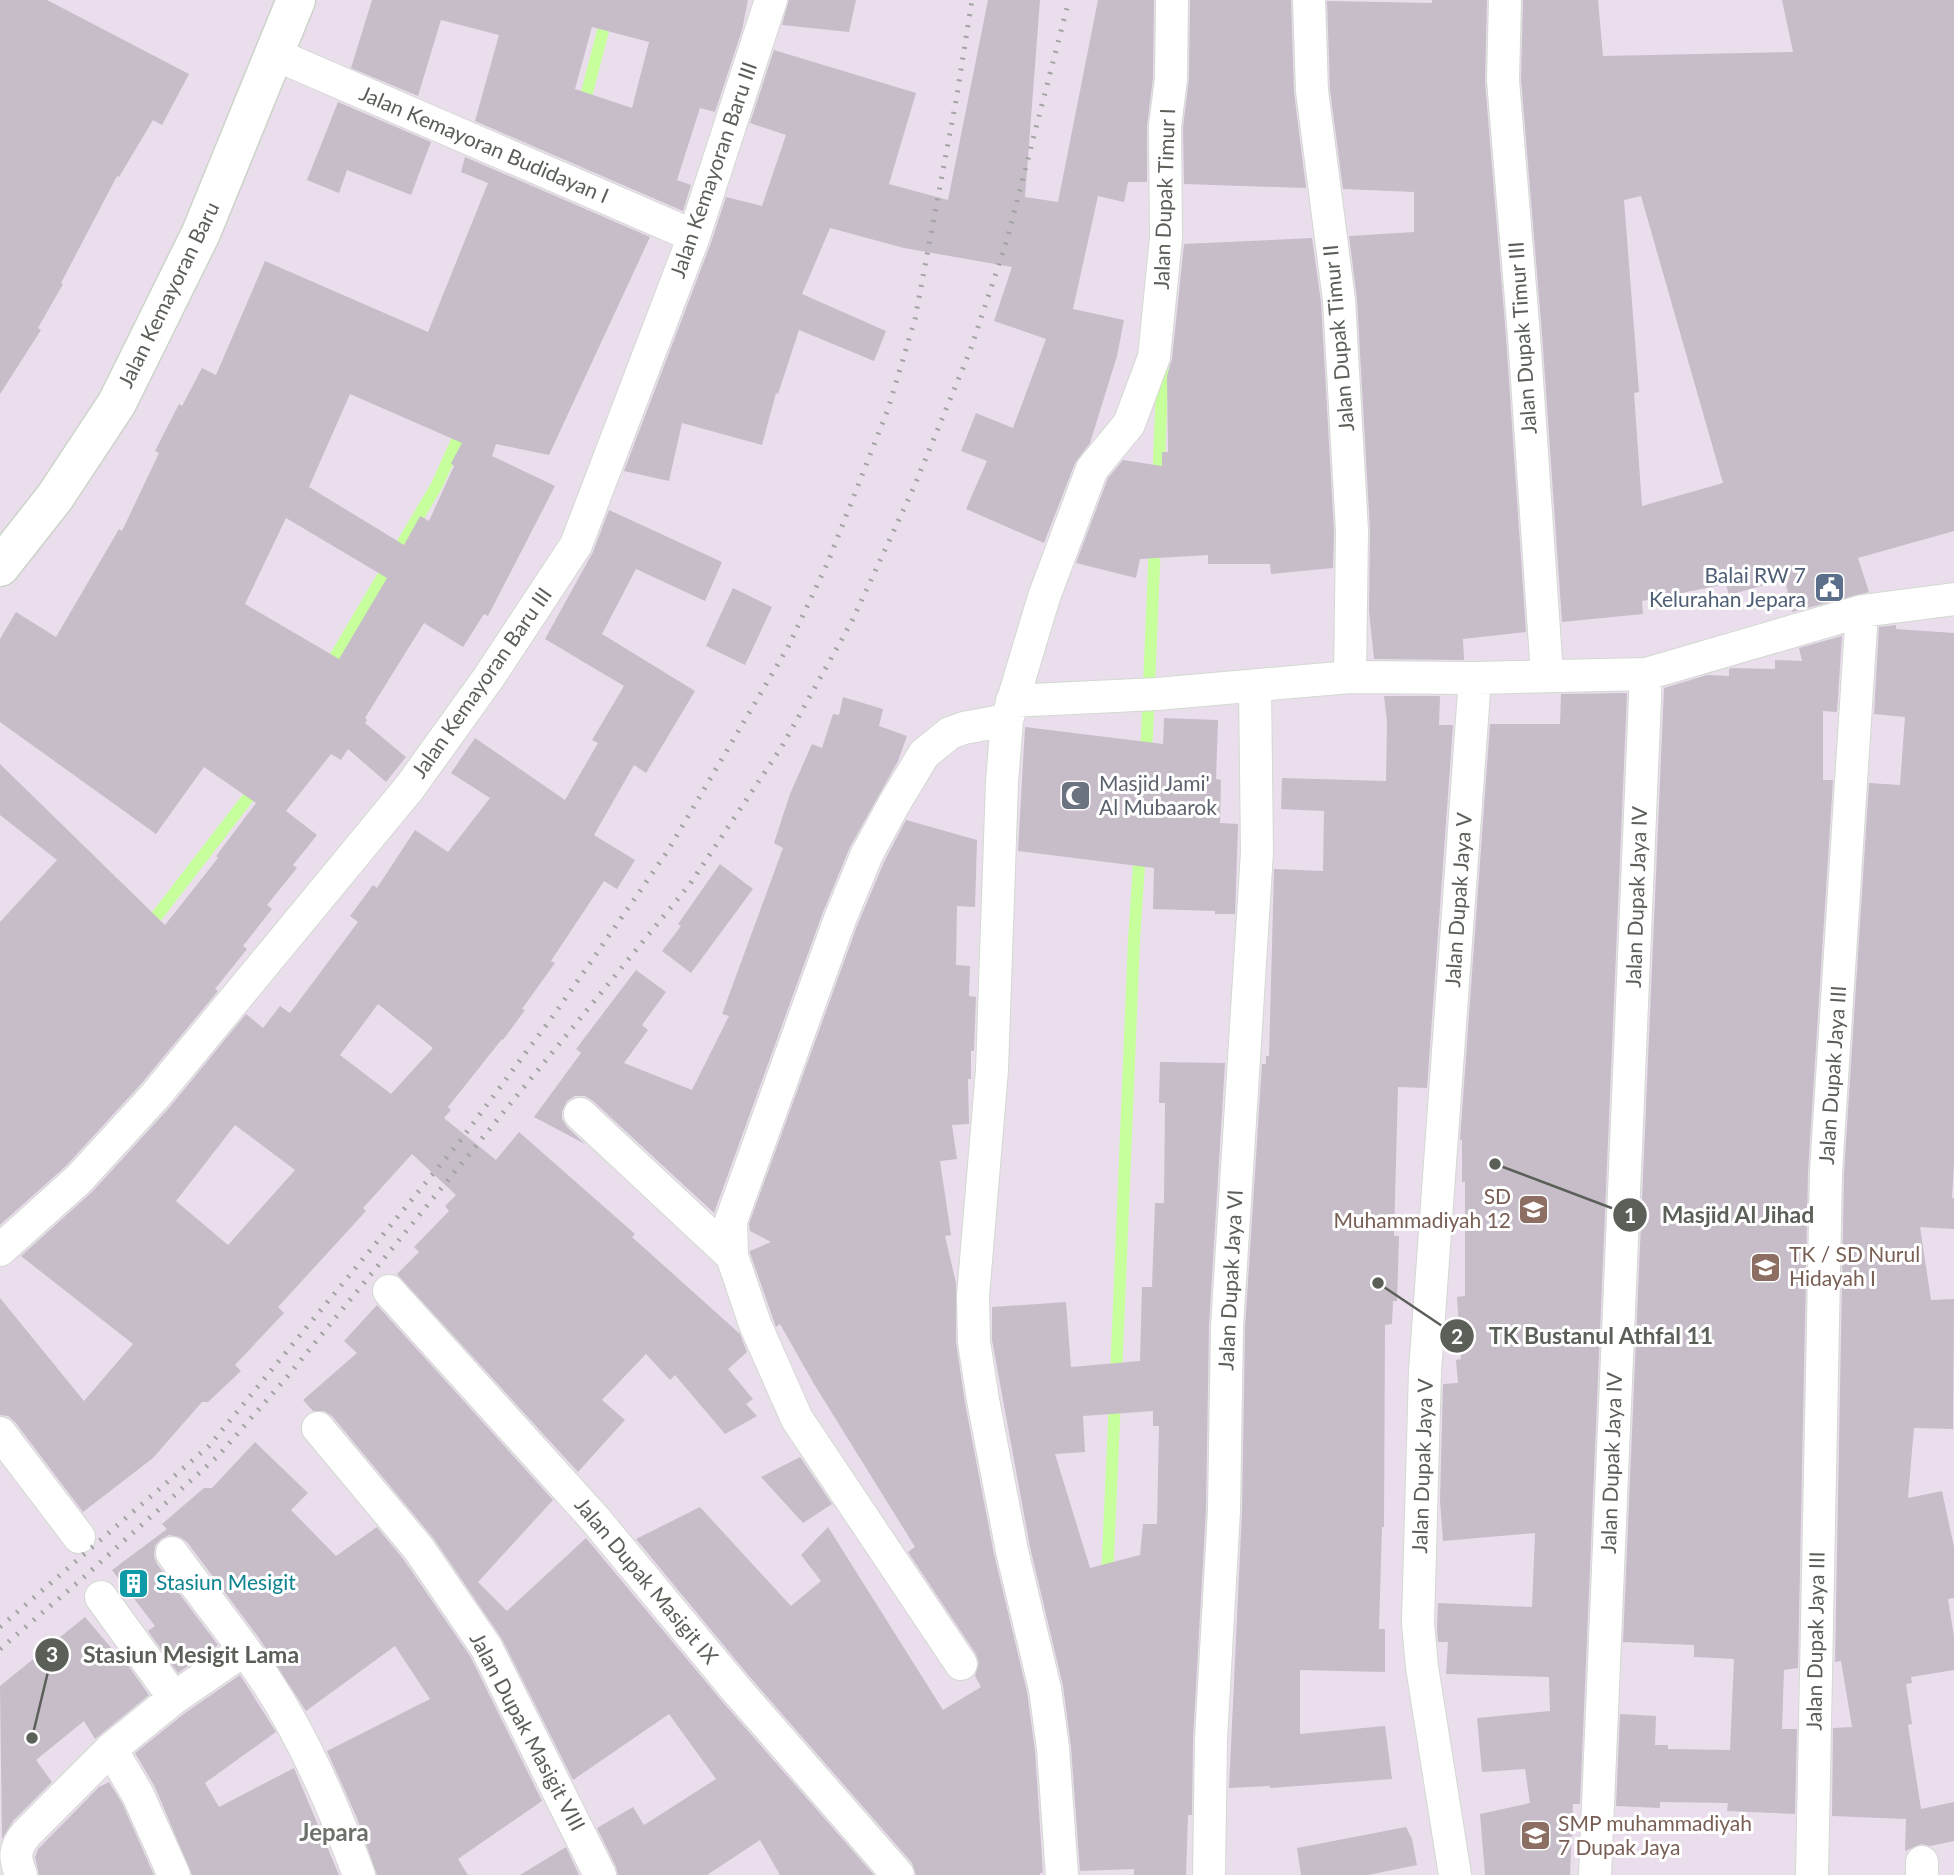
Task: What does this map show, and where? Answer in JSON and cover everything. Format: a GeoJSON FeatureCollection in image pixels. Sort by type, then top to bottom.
{"type":"FeatureCollection","features":[{"type":"Feature","properties":{"kind":"street","name":"Jalan Kemayoran Baru"},"geometry":{"type":"LineString","coordinates":[[0,567],[55,497],[117,402],[201,233],[296,0]]}},
{"type":"Feature","properties":{"kind":"street","name":"Jalan Kemayoran Baru III"},"geometry":{"type":"LineString","coordinates":[[0,1250],[79,1179],[155,1096],[410,787],[489,677],[576,545],[694,236],[771,0]]}},
{"type":"Feature","properties":{"kind":"street","name":"Jalan Dupak Timur I"},"geometry":{"type":"LineString","coordinates":[[1062,1875],[1053,1748],[1045,1689],[1012,1551],[974,1342],[973,1296],[992,1070],[1002,782],[1010,710],[1044,597],[1092,469],[1129,424],[1154,357],[1167,238],[1165,126],[1171,79],[1172,0]]}},
{"type":"Feature","properties":{"kind":"street","name":"Jalan Dupak Timur II"},"geometry":{"type":"LineString","coordinates":[[1309,0],[1312,91],[1339,300],[1352,531],[1350,677]]}},
{"type":"Feature","properties":{"kind":"street","name":"Jalan Dupak Timur III"},"geometry":{"type":"LineString","coordinates":[[1505,0],[1503,80],[1547,676]]}},
{"type":"Feature","properties":{"kind":"street","name":"Jalan Kemayoran Budidayan I"},"geometry":{"type":"LineString","coordinates":[[274,54],[694,236]]}},
{"type":"Feature","properties":{"kind":"street"},"geometry":{"type":"LineString","coordinates":[[961,1664],[797,1419],[755,1324],[732,1256],[732,1221],[840,919],[867,853],[923,754],[950,733],[1010,710],[1350,677],[1475,678],[1646,674],[1862,611],[1954,599]]}},
{"type":"Feature","properties":{"kind":"street","name":"Jalan Dupak Jaya III"},"geometry":{"type":"LineString","coordinates":[[1812,1875],[1826,1172],[1862,611]]}},
{"type":"Feature","properties":{"kind":"street","name":"Jalan Dupak Jaya IV"},"geometry":{"type":"LineString","coordinates":[[1595,1875],[1646,674]]}},
{"type":"Feature","properties":{"kind":"street","name":"Jalan Dupak Jaya V"},"geometry":{"type":"LineString","coordinates":[[1455,1875],[1422,1667],[1418,1623],[1426,1371],[1475,678]]}},
{"type":"Feature","properties":{"kind":"street","name":"Jalan Dupak Jaya VI"},"geometry":{"type":"LineString","coordinates":[[1209,1875],[1211,1740],[1224,1511],[1227,1327],[1257,852],[1255,686]]}},
{"type":"Feature","properties":{"kind":"street"},"geometry":{"type":"LineString","coordinates":[[580,1114],[732,1256]]}},
{"type":"Feature","properties":{"kind":"street","name":"Jalan Dupak Masigit IX"},"geometry":{"type":"LineString","coordinates":[[389,1291],[595,1519],[736,1688],[898,1875]]}},
{"type":"Feature","properties":{"kind":"street","name":"Jalan Dupak Masigit VIII"},"geometry":{"type":"LineString","coordinates":[[318,1428],[419,1549],[486,1647],[600,1875]]}},
{"type":"Feature","properties":{"kind":"street"},"geometry":{"type":"LineString","coordinates":[[0,1433],[79,1537]]}},
{"type":"Feature","properties":{"kind":"street"},"geometry":{"type":"LineString","coordinates":[[172,1553],[267,1682],[302,1740],[336,1813],[359,1875]]}},
{"type":"Feature","properties":{"kind":"street"},"geometry":{"type":"LineString","coordinates":[[101,1597],[174,1698]]}},
{"type":"Feature","properties":{"kind":"street"},"geometry":{"type":"LineString","coordinates":[[19,1870],[18,1843],[111,1749],[174,1698],[244,1650]]}},
{"type":"Feature","properties":{"kind":"street"},"geometry":{"type":"LineString","coordinates":[[111,1749],[138,1795],[174,1875]]}},
{"type":"Feature","properties":{"kind":"building"},"geometry":{"type":"Polygon","coordinates":[[[0,0],[47,0],[189,74],[162,125],[153,120],[119,177],[117,176],[38,328],[41,330],[0,394],[0,0]]]}},
{"type":"Feature","properties":{"kind":"building"},"geometry":{"type":"Polygon","coordinates":[[[372,0],[748,0],[742,30],[715,112],[700,108],[677,180],[691,185],[683,211],[475,121],[499,35],[441,20],[418,96],[351,68],[372,0]],[[592,27],[575,89],[632,108],[649,42],[592,27]]]}},
{"type":"Feature","properties":{"kind":"building"},"geometry":{"type":"Polygon","coordinates":[[[789,0],[856,0],[849,32],[782,25],[789,0]]]}},
{"type":"Feature","properties":{"kind":"building"},"geometry":{"type":"Polygon","coordinates":[[[988,0],[1040,0],[1025,197],[1058,202],[1098,0],[1154,0],[1153,78],[1147,126],[1147,182],[1128,182],[1124,202],[1098,196],[1073,309],[1124,320],[1117,356],[1090,443],[1075,463],[1044,543],[966,509],[987,461],[961,451],[976,413],[1013,428],[1046,339],[994,321],[1012,267],[904,248],[830,228],[802,294],[886,331],[874,361],[799,330],[778,394],[776,393],[762,445],[682,423],[669,481],[624,471],[726,197],[762,206],[786,135],[750,123],[774,50],[916,93],[889,184],[948,200],[988,0]]]}},
{"type":"Feature","properties":{"kind":"building"},"geometry":{"type":"Polygon","coordinates":[[[1190,0],[1291,0],[1294,92],[1306,188],[1184,184],[1183,127],[1189,79],[1190,0]]]}},
{"type":"Feature","properties":{"kind":"building"},"geometry":{"type":"Polygon","coordinates":[[[1432,0],[1487,0],[1485,81],[1526,632],[1463,639],[1464,660],[1374,659],[1369,611],[1370,530],[1357,299],[1349,236],[1414,232],[1414,192],[1343,189],[1330,90],[1327,1],[1432,3],[1432,0]]]}},
{"type":"Feature","properties":{"kind":"building"},"geometry":{"type":"Polygon","coordinates":[[[1523,0],[1598,0],[1603,56],[1793,52],[1782,0],[1954,0],[1954,531],[1858,558],[1869,592],[1792,612],[1785,579],[1729,595],[1726,584],[1642,601],[1643,614],[1562,622],[1521,79],[1523,0]],[[1641,196],[1624,200],[1639,392],[1634,393],[1642,506],[1723,483],[1641,196]]]}},
{"type":"Feature","properties":{"kind":"building"},"geometry":{"type":"Polygon","coordinates":[[[338,102],[431,142],[411,195],[347,170],[339,193],[307,180],[338,102]]]}},
{"type":"Feature","properties":{"kind":"building"},"geometry":{"type":"Polygon","coordinates":[[[465,157],[650,237],[549,455],[496,444],[492,456],[555,486],[488,616],[484,614],[463,647],[424,623],[365,718],[365,723],[406,757],[386,782],[348,749],[341,760],[331,754],[286,811],[317,835],[293,865],[297,868],[267,905],[272,909],[243,946],[247,949],[215,989],[218,991],[141,1084],[66,1166],[0,1225],[0,922],[57,860],[0,815],[0,764],[165,925],[218,858],[216,856],[256,803],[204,767],[156,834],[0,722],[0,639],[16,612],[56,637],[119,529],[122,531],[159,453],[155,451],[179,404],[182,406],[202,368],[216,375],[265,261],[428,332],[488,183],[461,172],[465,157]],[[350,394],[309,487],[404,545],[420,516],[429,521],[454,466],[451,463],[462,443],[350,394]],[[286,518],[245,604],[339,659],[387,578],[286,518]]]}},
{"type":"Feature","properties":{"kind":"building"},"geometry":{"type":"Polygon","coordinates":[[[1312,238],[1321,302],[1334,531],[1333,568],[1271,574],[1270,564],[1208,564],[1208,555],[1140,559],[1136,578],[1076,563],[1108,478],[1123,460],[1162,466],[1162,452],[1168,452],[1167,376],[1172,359],[1184,244],[1312,238]]]}},
{"type":"Feature","properties":{"kind":"building"},"geometry":{"type":"Polygon","coordinates":[[[609,510],[722,562],[705,601],[636,569],[602,634],[695,691],[646,773],[634,765],[594,835],[635,860],[617,889],[604,881],[551,961],[555,963],[522,1009],[525,1010],[448,1107],[451,1110],[444,1118],[496,1160],[519,1132],[635,1234],[632,1237],[740,1334],[747,1352],[728,1369],[753,1399],[746,1404],[757,1416],[725,1434],[675,1375],[670,1380],[646,1354],[602,1400],[625,1420],[578,1472],[397,1274],[419,1252],[414,1247],[449,1211],[445,1206],[456,1195],[412,1154],[363,1208],[366,1211],[278,1307],[284,1313],[235,1365],[241,1371],[208,1402],[202,1402],[153,1458],[83,1512],[15,1422],[8,1416],[0,1415],[0,1298],[84,1401],[133,1344],[21,1256],[93,1191],[169,1108],[246,1014],[263,1028],[280,1006],[290,1013],[358,922],[350,916],[373,885],[377,888],[415,830],[448,852],[490,798],[451,773],[475,738],[565,800],[598,743],[592,740],[624,686],[545,639],[593,552],[609,510]],[[378,1004],[340,1055],[391,1094],[433,1048],[378,1004]],[[235,1125],[176,1201],[228,1245],[295,1170],[235,1125]]]}},
{"type":"Feature","properties":{"kind":"building"},"geometry":{"type":"Polygon","coordinates":[[[733,588],[772,607],[745,665],[706,646],[733,588]]]}},
{"type":"Feature","properties":{"kind":"building"},"geometry":{"type":"Polygon","coordinates":[[[1896,625],[1896,629],[1954,633],[1954,1229],[1920,1227],[1931,1300],[1954,1299],[1953,1429],[1914,1428],[1908,1498],[1942,1491],[1954,1547],[1954,1598],[1948,1599],[1954,1637],[1954,1670],[1911,1677],[1912,1683],[1906,1684],[1912,1724],[1908,1725],[1921,1809],[1954,1802],[1954,1841],[1930,1846],[1921,1844],[1905,1851],[1906,1819],[1832,1816],[1833,1728],[1852,1727],[1841,1661],[1835,1662],[1844,1173],[1869,783],[1900,785],[1905,717],[1874,714],[1879,627],[1896,625]]]}},
{"type":"Feature","properties":{"kind":"building"},"geometry":{"type":"Polygon","coordinates":[[[1842,636],[1837,712],[1823,711],[1823,780],[1833,780],[1808,1172],[1798,1668],[1784,1670],[1782,1729],[1797,1729],[1795,1814],[1727,1811],[1728,1803],[1660,1802],[1660,1808],[1616,1806],[1620,1714],[1656,1716],[1655,1745],[1668,1745],[1668,1749],[1730,1750],[1734,1659],[1694,1657],[1694,1645],[1623,1642],[1664,688],[1707,675],[1729,676],[1729,669],[1732,668],[1775,669],[1775,660],[1802,661],[1799,648],[1842,636]]]}},
{"type":"Feature","properties":{"kind":"building"},"geometry":{"type":"Polygon","coordinates":[[[1627,693],[1580,1804],[1573,1804],[1570,1875],[1485,1875],[1480,1814],[1530,1803],[1525,1769],[1482,1772],[1477,1718],[1550,1711],[1549,1677],[1446,1674],[1448,1642],[1438,1642],[1437,1629],[1438,1603],[1532,1607],[1535,1533],[1443,1541],[1440,1501],[1443,1384],[1458,1383],[1456,1360],[1461,1359],[1457,1297],[1465,1296],[1465,1182],[1462,1182],[1460,1140],[1490,724],[1560,724],[1561,694],[1627,693]]]}},
{"type":"Feature","properties":{"kind":"building"},"geometry":{"type":"Polygon","coordinates":[[[1384,696],[1440,696],[1439,725],[1453,725],[1427,1088],[1398,1087],[1394,1236],[1399,1236],[1397,1301],[1393,1301],[1392,1324],[1385,1325],[1384,1527],[1379,1629],[1385,1629],[1385,1672],[1300,1670],[1300,1734],[1385,1726],[1392,1779],[1270,1788],[1229,1788],[1242,1511],[1245,1328],[1262,1064],[1266,1064],[1266,1056],[1269,1056],[1274,869],[1323,871],[1324,811],[1281,809],[1282,778],[1386,781],[1387,722],[1384,696]]]}},
{"type":"Feature","properties":{"kind":"building"},"geometry":{"type":"Polygon","coordinates":[[[843,697],[883,709],[879,726],[907,736],[898,761],[850,847],[823,912],[714,1213],[585,1096],[575,1096],[567,1101],[562,1111],[562,1119],[585,1144],[534,1117],[581,1053],[576,1049],[636,970],[666,992],[642,1025],[648,1030],[624,1063],[692,1090],[729,1016],[722,1014],[783,848],[774,843],[790,794],[812,744],[822,748],[833,714],[839,715],[843,697]]]}},
{"type":"Feature","properties":{"kind":"building"},"geometry":{"type":"Polygon","coordinates":[[[1164,718],[1218,720],[1216,779],[1221,780],[1220,823],[1238,824],[1235,914],[1153,909],[1154,868],[1018,851],[1025,727],[1163,744],[1164,718]]]}},
{"type":"Feature","properties":{"kind":"building"},"geometry":{"type":"Polygon","coordinates":[[[906,820],[977,840],[975,907],[957,906],[956,965],[970,966],[969,996],[976,997],[974,1051],[971,1051],[971,1079],[968,1079],[969,1124],[952,1125],[957,1159],[940,1161],[951,1235],[945,1236],[956,1283],[956,1342],[965,1403],[994,1554],[1027,1692],[1035,1750],[1043,1873],[1040,1875],[916,1875],[912,1863],[749,1676],[636,1539],[700,1507],[791,1606],[821,1581],[801,1555],[828,1527],[943,1710],[981,1687],[975,1676],[979,1663],[976,1654],[908,1552],[915,1547],[780,1324],[776,1327],[750,1253],[771,1242],[750,1231],[749,1224],[857,926],[884,862],[906,820]]]}},
{"type":"Feature","properties":{"kind":"building"},"geometry":{"type":"Polygon","coordinates":[[[720,864],[753,889],[691,973],[662,951],[720,864]]]}},
{"type":"Feature","properties":{"kind":"building"},"geometry":{"type":"Polygon","coordinates":[[[1160,1062],[1225,1063],[1209,1326],[1206,1510],[1193,1739],[1192,1815],[1188,1815],[1186,1875],[1134,1875],[1134,1869],[1080,1871],[1071,1747],[1063,1686],[1030,1547],[992,1340],[992,1307],[1066,1302],[1071,1367],[1140,1361],[1142,1287],[1152,1287],[1155,1203],[1164,1203],[1165,1103],[1159,1103],[1160,1062]],[[1153,1411],[1083,1416],[1085,1452],[1055,1454],[1090,1568],[1140,1555],[1143,1524],[1157,1524],[1159,1426],[1153,1426],[1153,1411]]]}},
{"type":"Feature","properties":{"kind":"building"},"geometry":{"type":"Polygon","coordinates":[[[377,1305],[553,1500],[478,1582],[507,1611],[586,1538],[721,1700],[874,1875],[780,1875],[760,1840],[707,1875],[618,1875],[597,1828],[633,1807],[644,1825],[716,1779],[669,1714],[573,1780],[502,1639],[434,1539],[332,1416],[324,1411],[313,1411],[303,1400],[357,1353],[344,1341],[377,1305]]]}},
{"type":"Feature","properties":{"kind":"building"},"geometry":{"type":"Polygon","coordinates":[[[255,1442],[308,1493],[291,1510],[336,1556],[377,1527],[404,1560],[470,1656],[542,1801],[458,1859],[468,1875],[377,1875],[357,1818],[327,1751],[430,1699],[395,1646],[306,1711],[259,1638],[187,1542],[180,1537],[169,1535],[155,1546],[154,1556],[157,1564],[218,1645],[178,1673],[148,1631],[155,1626],[112,1570],[167,1529],[162,1524],[204,1488],[212,1488],[255,1442]]]}},
{"type":"Feature","properties":{"kind":"building"},"geometry":{"type":"Polygon","coordinates":[[[800,1457],[832,1504],[803,1523],[761,1477],[800,1457]]]}},
{"type":"Feature","properties":{"kind":"building"},"geometry":{"type":"Polygon","coordinates":[[[85,1617],[118,1656],[120,1654],[149,1695],[95,1739],[84,1721],[36,1760],[52,1782],[13,1821],[2,1839],[0,1686],[85,1617]]]}},
{"type":"Feature","properties":{"kind":"building"},"geometry":{"type":"Polygon","coordinates":[[[240,1675],[276,1732],[205,1783],[219,1807],[294,1768],[339,1875],[192,1875],[155,1787],[135,1753],[185,1713],[240,1675]]]}},
{"type":"Feature","properties":{"kind":"building"},"geometry":{"type":"Polygon","coordinates":[[[109,1782],[122,1803],[154,1875],[39,1875],[35,1857],[38,1849],[99,1787],[109,1782]]]}},
{"type":"Feature","properties":{"kind":"building"},"geometry":{"type":"Polygon","coordinates":[[[1406,1827],[1412,1839],[1417,1865],[1368,1875],[1301,1875],[1297,1848],[1406,1827]]]}},
{"type":"Feature","properties":{"kind":"building"},"geometry":{"type":"Polygon","coordinates":[[[566,1847],[579,1875],[520,1875],[566,1847]]]}},
{"type":"Feature","properties":{"kind":"waterway"},"geometry":{"type":"LineString","coordinates":[[583,108],[611,0]]}},
{"type":"Feature","properties":{"kind":"waterway"},"geometry":{"type":"LineString","coordinates":[[1158,482],[1163,364]]}},
{"type":"Feature","properties":{"kind":"waterway"},"geometry":{"type":"LineString","coordinates":[[328,669],[437,485],[464,425]]}},
{"type":"Feature","properties":{"kind":"waterway"},"geometry":{"type":"LineString","coordinates":[[1146,758],[1155,542]]}},
{"type":"Feature","properties":{"kind":"waterway"},"geometry":{"type":"LineString","coordinates":[[146,930],[257,786]]}},
{"type":"Feature","properties":{"kind":"waterway"},"geometry":{"type":"LineString","coordinates":[[1116,1377],[1140,850]]}},
{"type":"Feature","properties":{"kind":"waterway"},"geometry":{"type":"LineString","coordinates":[[1107,1580],[1115,1399]]}},
{"type":"Feature","properties":{"kind":"railway"},"geometry":{"type":"LineString","coordinates":[[0,1627],[209,1446],[460,1141],[556,1012],[667,852],[788,647],[828,562],[888,409],[915,319],[972,0]]}},
{"type":"Feature","properties":{"kind":"railway"},"geometry":{"type":"LineString","coordinates":[[0,1649],[218,1456],[287,1377],[690,884],[781,748],[852,621],[914,487],[970,351],[1007,240],[1069,0]]}},
{"type":"Feature","properties":{"kind":"place","name":"Balai RW 7 Kelurahan Jepara"},"geometry":{"type":"Point","coordinates":[1829,588]}},
{"type":"Feature","properties":{"kind":"place","name":"Masjid Jami' Al Mubaarok"},"geometry":{"type":"Point","coordinates":[1076,796]}},
{"type":"Feature","properties":{"kind":"place","name":"Masjid Al Jihad"},"geometry":{"type":"Point","coordinates":[1495,1164]}},
{"type":"Feature","properties":{"kind":"place","name":"SD Muhammadiyah 12"},"geometry":{"type":"Point","coordinates":[1534,1209]}},
{"type":"Feature","properties":{"kind":"place","name":"TK / SD Nurul Hidayah I"},"geometry":{"type":"Point","coordinates":[1766,1267]}},
{"type":"Feature","properties":{"kind":"place","name":"TK Bustanul Athfal 11"},"geometry":{"type":"Point","coordinates":[1378,1283]}},
{"type":"Feature","properties":{"kind":"place","name":"Stasiun Mesigit"},"geometry":{"type":"Point","coordinates":[133,1583]}},
{"type":"Feature","properties":{"kind":"place","name":"Stasiun Mesigit Lama"},"geometry":{"type":"Point","coordinates":[32,1738]}},
{"type":"Feature","properties":{"kind":"place","name":"SMP muhammadiyah 7 Dupak Jaya"},"geometry":{"type":"Point","coordinates":[1535,1836]}},
{"type":"Feature","properties":{"kind":"district","name":"Jepara"},"geometry":{"type":"Point","coordinates":[334,1833]}}]}
